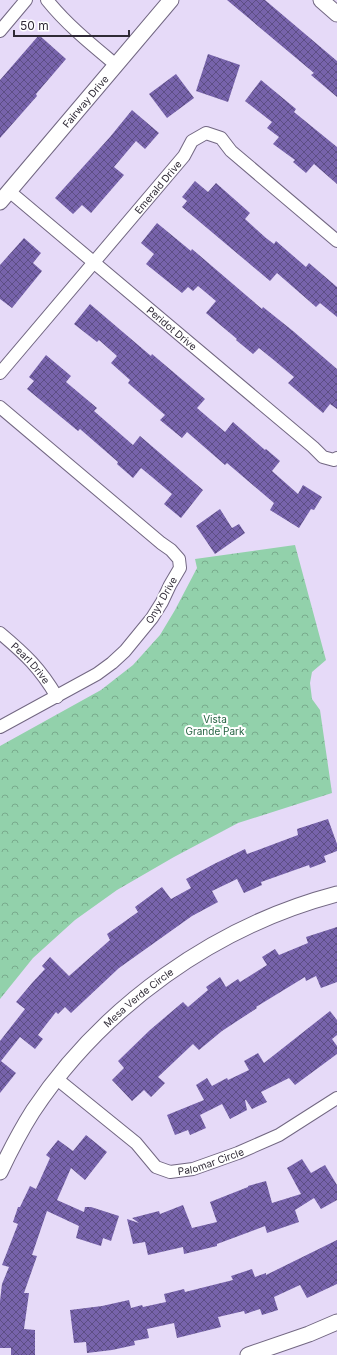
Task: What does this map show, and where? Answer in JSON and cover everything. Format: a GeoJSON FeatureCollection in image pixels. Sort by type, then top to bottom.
{"type":"FeatureCollection","features":[{"type":"Feature","properties":{"kind":"street"},"geometry":{"type":"LineString","coordinates":[[0,31],[26,0]]}},
{"type":"Feature","properties":{"kind":"street"},"geometry":{"type":"LineString","coordinates":[[47,0],[56,12],[116,65]]}},
{"type":"Feature","properties":{"kind":"street","name":"Fairway Drive"},"geometry":{"type":"LineString","coordinates":[[5,196],[171,0]]}},
{"type":"Feature","properties":{"kind":"street"},"geometry":{"type":"LineString","coordinates":[[321,0],[337,14]]}},
{"type":"Feature","properties":{"kind":"street","name":"Emerald Drive"},"geometry":{"type":"LineString","coordinates":[[0,373],[184,156],[192,141],[206,133],[220,138],[231,151],[337,241]]}},
{"type":"Feature","properties":{"kind":"street","name":"Peridot Drive"},"geometry":{"type":"LineString","coordinates":[[5,196],[94,262],[307,441],[323,457],[334,460],[337,458]]}},
{"type":"Feature","properties":{"kind":"street","name":"Onyx Drive"},"geometry":{"type":"LineString","coordinates":[[0,407],[180,559],[180,568],[174,576],[162,602],[152,618],[125,651],[97,674],[0,728]]}},
{"type":"Feature","properties":{"kind":"street","name":"Pearl Drive"},"geometry":{"type":"LineString","coordinates":[[0,633],[32,661],[41,671],[57,697]]}},
{"type":"Feature","properties":{"kind":"street","name":"Mesa Verde Circle"},"geometry":{"type":"LineString","coordinates":[[0,1172],[11,1149],[34,1111],[57,1079],[79,1052],[128,1005],[149,988],[193,957],[226,938],[257,922],[293,908],[337,894]]}},
{"type":"Feature","properties":{"kind":"street","name":"Palomar Circle"},"geometry":{"type":"LineString","coordinates":[[57,1079],[136,1143],[156,1167],[170,1172],[193,1169],[279,1135],[337,1098]]}},
{"type":"Feature","properties":{"kind":"street"},"geometry":{"type":"LineString","coordinates":[[248,1355],[309,1334],[337,1322]]}},
{"type":"Feature","properties":{"kind":"green space","name":"Vista Grande Park"},"geometry":{"type":"Polygon","coordinates":[[[295,545],[326,660],[312,672],[310,683],[312,699],[320,710],[332,793],[238,823],[174,857],[117,890],[75,920],[33,958],[0,999],[0,746],[101,690],[133,665],[160,635],[175,610],[197,568],[195,559],[295,545]]]}},
{"type":"Feature","properties":{"kind":"building"},"geometry":{"type":"Polygon","coordinates":[[[227,0],[265,0],[337,61],[337,97],[311,75],[314,73],[227,0]]]}},
{"type":"Feature","properties":{"kind":"building"},"geometry":{"type":"Polygon","coordinates":[[[39,35],[66,59],[36,94],[37,96],[0,138],[0,80],[39,35]]]}},
{"type":"Feature","properties":{"kind":"building"},"geometry":{"type":"Polygon","coordinates":[[[208,54],[240,65],[228,102],[196,91],[208,54]]]}},
{"type":"Feature","properties":{"kind":"building"},"geometry":{"type":"Polygon","coordinates":[[[176,74],[194,98],[167,118],[149,94],[176,74]]]}},
{"type":"Feature","properties":{"kind":"building"},"geometry":{"type":"Polygon","coordinates":[[[261,80],[296,109],[294,112],[337,147],[337,184],[314,164],[306,173],[293,162],[295,160],[273,144],[279,137],[267,128],[272,122],[245,101],[261,80]]]}},
{"type":"Feature","properties":{"kind":"building"},"geometry":{"type":"Polygon","coordinates":[[[132,110],[159,133],[145,149],[136,141],[114,167],[124,175],[91,213],[82,205],[73,214],[55,198],[110,137],[132,110]]]}},
{"type":"Feature","properties":{"kind":"building"},"geometry":{"type":"Polygon","coordinates":[[[195,181],[208,192],[216,183],[250,213],[245,219],[266,238],[274,244],[276,241],[306,267],[309,263],[337,287],[337,317],[320,303],[316,307],[277,273],[270,281],[182,207],[187,201],[182,197],[195,181]]]}},
{"type":"Feature","properties":{"kind":"building"},"geometry":{"type":"Polygon","coordinates":[[[157,223],[191,251],[192,249],[262,309],[263,307],[337,369],[337,409],[330,404],[323,413],[288,383],[294,377],[275,361],[259,348],[253,354],[236,340],[237,339],[206,313],[216,301],[198,286],[193,291],[188,287],[182,293],[146,264],[154,254],[141,243],[157,223]]]}},
{"type":"Feature","properties":{"kind":"building"},"geometry":{"type":"Polygon","coordinates":[[[24,238],[41,253],[33,263],[42,271],[12,308],[0,299],[0,265],[24,238]]]}},
{"type":"Feature","properties":{"kind":"building"},"geometry":{"type":"Polygon","coordinates":[[[90,304],[151,356],[152,354],[205,399],[197,408],[225,432],[233,422],[280,461],[272,471],[298,494],[303,485],[322,497],[314,510],[311,509],[299,528],[270,510],[274,503],[227,463],[225,465],[187,432],[182,438],[160,420],[165,415],[128,383],[130,380],[111,363],[117,356],[99,340],[97,342],[74,324],[90,304]]]}},
{"type":"Feature","properties":{"kind":"building"},"geometry":{"type":"Polygon","coordinates":[[[46,355],[71,376],[66,382],[97,408],[94,411],[133,445],[140,436],[203,490],[181,518],[164,504],[172,494],[152,477],[141,468],[133,478],[117,464],[118,462],[80,429],[78,431],[27,389],[34,381],[29,377],[46,355]]]}},
{"type":"Feature","properties":{"kind":"building"},"geometry":{"type":"Polygon","coordinates":[[[220,509],[232,528],[239,524],[245,533],[215,554],[196,526],[220,509]]]}},
{"type":"Feature","properties":{"kind":"building"},"geometry":{"type":"Polygon","coordinates":[[[328,819],[337,844],[337,851],[324,856],[326,862],[310,868],[309,865],[261,882],[262,885],[244,893],[237,879],[212,891],[218,902],[192,916],[119,968],[71,1013],[65,1007],[58,1014],[56,1012],[38,1035],[43,1039],[35,1049],[20,1037],[1,1061],[16,1073],[0,1093],[0,1041],[25,1009],[16,1002],[45,969],[42,966],[50,957],[69,976],[110,940],[107,934],[138,912],[135,907],[162,887],[171,899],[191,888],[186,879],[214,864],[245,849],[247,854],[298,835],[297,829],[328,819]]]}},
{"type":"Feature","properties":{"kind":"building"},"geometry":{"type":"Polygon","coordinates":[[[337,927],[337,982],[321,988],[316,976],[306,981],[305,977],[256,1007],[257,1008],[222,1031],[199,1050],[193,1044],[158,1077],[165,1083],[151,1097],[144,1090],[132,1101],[112,1080],[124,1068],[118,1061],[150,1030],[183,1002],[188,1007],[208,990],[206,987],[220,977],[226,987],[238,979],[240,982],[267,965],[262,957],[275,949],[279,955],[308,943],[306,937],[337,927]]]}},
{"type":"Feature","properties":{"kind":"building"},"geometry":{"type":"Polygon","coordinates":[[[330,1011],[337,1020],[337,1035],[332,1039],[337,1046],[337,1054],[295,1085],[289,1078],[261,1092],[267,1102],[252,1109],[245,1100],[247,1110],[230,1119],[222,1104],[200,1115],[206,1128],[190,1135],[188,1130],[175,1135],[167,1115],[204,1100],[196,1085],[207,1078],[212,1086],[227,1078],[228,1080],[249,1070],[244,1061],[258,1053],[264,1063],[330,1011]]]}},
{"type":"Feature","properties":{"kind":"building"},"geometry":{"type":"Polygon","coordinates":[[[86,1135],[107,1152],[85,1180],[71,1168],[57,1200],[84,1212],[85,1207],[91,1207],[119,1216],[111,1241],[103,1238],[101,1246],[76,1238],[79,1226],[47,1211],[32,1255],[37,1256],[24,1293],[29,1293],[24,1329],[35,1330],[35,1355],[11,1355],[11,1348],[0,1348],[0,1301],[2,1284],[9,1267],[2,1265],[18,1224],[13,1222],[18,1207],[20,1207],[30,1186],[36,1189],[50,1158],[46,1155],[58,1140],[73,1151],[86,1135]]]}},
{"type":"Feature","properties":{"kind":"building"},"geometry":{"type":"Polygon","coordinates":[[[302,1159],[311,1173],[325,1165],[337,1185],[337,1200],[321,1209],[314,1198],[295,1210],[299,1222],[267,1233],[265,1226],[217,1244],[217,1246],[184,1254],[183,1247],[148,1255],[145,1242],[133,1244],[127,1219],[139,1223],[132,1218],[159,1211],[160,1214],[183,1205],[192,1228],[217,1222],[210,1202],[248,1186],[266,1181],[272,1203],[301,1194],[287,1168],[302,1159]]]}},
{"type":"Feature","properties":{"kind":"building"},"geometry":{"type":"Polygon","coordinates":[[[337,1240],[337,1284],[307,1298],[300,1285],[274,1297],[278,1310],[262,1315],[260,1309],[245,1314],[244,1311],[218,1317],[221,1327],[177,1338],[174,1323],[147,1329],[149,1338],[134,1341],[135,1345],[112,1350],[87,1353],[86,1342],[74,1343],[70,1310],[102,1306],[129,1300],[131,1308],[166,1302],[164,1294],[184,1289],[185,1292],[233,1280],[231,1276],[252,1269],[255,1277],[266,1273],[266,1275],[337,1240]]]}}]}
